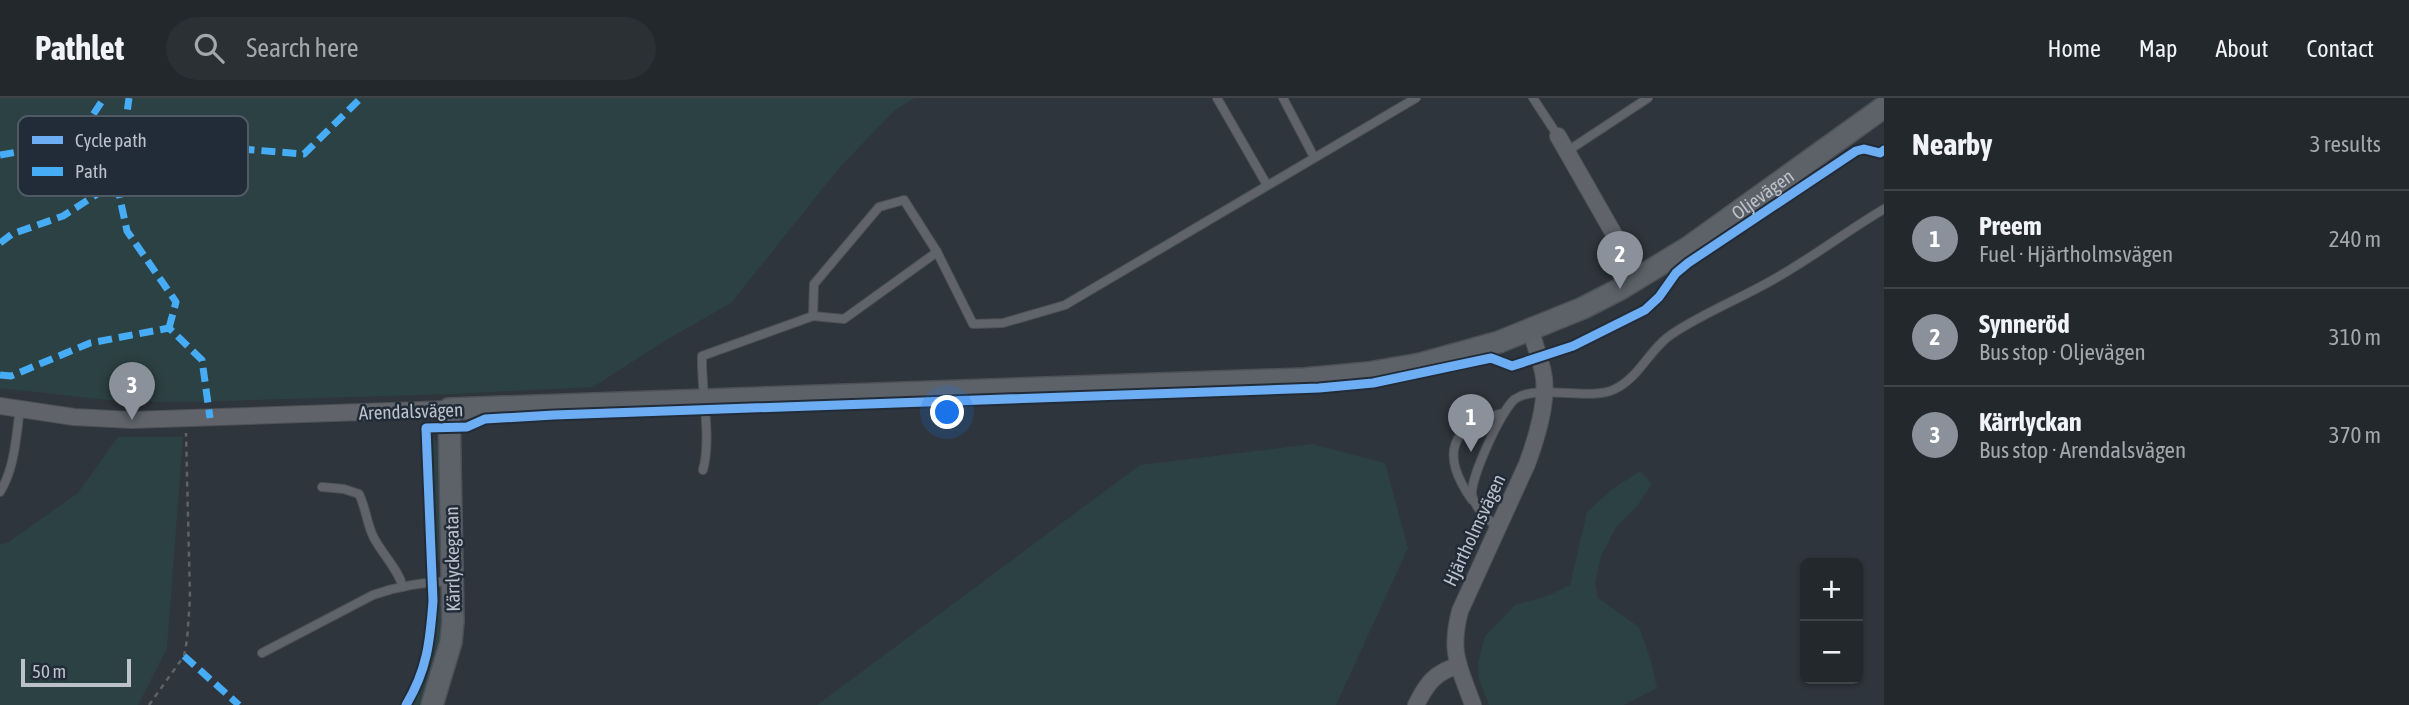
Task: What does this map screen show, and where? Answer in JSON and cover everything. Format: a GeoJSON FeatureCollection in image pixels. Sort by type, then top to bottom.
{"type":"FeatureCollection","features":[{"type":"Feature","properties":{"kind":"street","name":"Oljevägen"},"geometry":{"type":"LineString","coordinates":[[1531,330],[1583,308],[1689,247],[1884,108]]}},
{"type":"Feature","properties":{"kind":"street"},"geometry":{"type":"LineString","coordinates":[[1558,136],[1639,278]]}},
{"type":"Feature","properties":{"kind":"street","name":"Hjärtholmsvägen"},"geometry":{"type":"LineString","coordinates":[[1473,705],[1454,644],[1460,611],[1535,441],[1544,394],[1544,373],[1531,330]]}},
{"type":"Feature","properties":{"kind":"street","name":"Arendalsvägen"},"geometry":{"type":"LineString","coordinates":[[0,406],[74,416],[132,420],[186,419],[1304,379],[1368,373],[1420,364],[1470,351],[1531,330]]}},
{"type":"Feature","properties":{"kind":"street","name":"Kärrlyckegatan"},"geometry":{"type":"LineString","coordinates":[[432,705],[451,642],[453,581],[449,409]]}},
{"type":"Feature","properties":{"kind":"street"},"geometry":{"type":"LineString","coordinates":[[1416,705],[1427,684],[1434,677],[1446,669],[1459,666]]}},
{"type":"Feature","properties":{"kind":"lane"},"geometry":{"type":"LineString","coordinates":[[1217,98],[1267,185]]}},
{"type":"Feature","properties":{"kind":"lane"},"geometry":{"type":"LineString","coordinates":[[1283,98],[1314,157]]}},
{"type":"Feature","properties":{"kind":"lane"},"geometry":{"type":"LineString","coordinates":[[813,316],[814,284],[879,207],[904,200],[937,252],[973,324],[1003,323],[1065,305],[1416,98]]}},
{"type":"Feature","properties":{"kind":"lane"},"geometry":{"type":"LineString","coordinates":[[1533,98],[1558,136]]}},
{"type":"Feature","properties":{"kind":"lane"},"geometry":{"type":"LineString","coordinates":[[1566,152],[1648,98]]}},
{"type":"Feature","properties":{"kind":"lane"},"geometry":{"type":"LineString","coordinates":[[1476,506],[1472,494],[1473,478],[1504,413],[1514,400],[1526,395],[1599,393],[1615,389],[1634,376],[1669,336],[1776,278],[1884,209]]}},
{"type":"Feature","properties":{"kind":"lane"},"geometry":{"type":"LineString","coordinates":[[703,470],[707,456],[702,356],[813,316],[844,319],[937,252]]}},
{"type":"Feature","properties":{"kind":"lane"},"geometry":{"type":"LineString","coordinates":[[0,492],[8,477],[13,457],[20,409]]}},
{"type":"Feature","properties":{"kind":"lane"},"geometry":{"type":"LineString","coordinates":[[1498,528],[1476,506],[1456,474],[1453,453],[1457,439],[1470,424],[1504,413]]}},
{"type":"Feature","properties":{"kind":"lane"},"geometry":{"type":"LineString","coordinates":[[322,487],[344,489],[359,494],[366,508],[372,535],[401,577],[403,587]]}},
{"type":"Feature","properties":{"kind":"lane"},"geometry":{"type":"LineString","coordinates":[[262,653],[373,595],[403,587],[453,581]]}},
{"type":"Feature","properties":{"kind":"path"},"geometry":{"type":"LineString","coordinates":[[149,705],[184,656],[187,640],[190,598],[186,419]]}},
{"type":"Feature","properties":{"kind":"green space"},"geometry":{"type":"Polygon","coordinates":[[[0,98],[915,98],[894,111],[839,168],[731,303],[666,340],[593,387],[186,402],[117,401],[0,388],[0,98]]]}},
{"type":"Feature","properties":{"kind":"green space"},"geometry":{"type":"Polygon","coordinates":[[[431,436],[437,442],[440,452],[444,554],[435,568],[431,436]]]}},
{"type":"Feature","properties":{"kind":"green space"},"geometry":{"type":"Polygon","coordinates":[[[118,437],[183,437],[167,648],[138,705],[0,705],[0,544],[7,543],[78,493],[118,437]]]}},
{"type":"Feature","properties":{"kind":"green space"},"geometry":{"type":"Polygon","coordinates":[[[1312,444],[1385,463],[1408,548],[1336,705],[817,705],[1140,465],[1312,444]]]}},
{"type":"Feature","properties":{"kind":"green space"},"geometry":{"type":"Polygon","coordinates":[[[1640,471],[1652,484],[1638,505],[1616,527],[1601,556],[1595,583],[1598,598],[1639,627],[1657,688],[1624,705],[1489,705],[1479,679],[1478,662],[1485,636],[1515,605],[1547,596],[1570,585],[1587,512],[1611,490],[1640,471]]]}},
{"type":"Feature","properties":{"kind":"green space"},"geometry":{"type":"Polygon","coordinates":[[[435,594],[445,603],[442,648],[421,705],[410,705],[427,665],[434,624],[435,594]]]}},
{"type":"Feature","properties":{"kind":"marked path"},"geometry":{"type":"LineString","coordinates":[[92,116],[104,98]]}},
{"type":"Feature","properties":{"kind":"marked path"},"geometry":{"type":"LineString","coordinates":[[127,116],[129,98]]}},
{"type":"Feature","properties":{"kind":"marked path"},"geometry":{"type":"LineString","coordinates":[[248,150],[304,154],[361,98]]}},
{"type":"Feature","properties":{"kind":"marked path"},"geometry":{"type":"LineString","coordinates":[[0,155],[18,152]]}},
{"type":"Feature","properties":{"kind":"marked path"},"geometry":{"type":"LineString","coordinates":[[0,243],[12,234],[63,216],[94,196]]}},
{"type":"Feature","properties":{"kind":"marked path"},"geometry":{"type":"LineString","coordinates":[[119,196],[127,231],[176,302],[169,328]]}},
{"type":"Feature","properties":{"kind":"marked path"},"geometry":{"type":"LineString","coordinates":[[0,375],[11,376],[90,343],[169,328],[202,360],[210,418]]}},
{"type":"Feature","properties":{"kind":"marked path"},"geometry":{"type":"LineString","coordinates":[[184,656],[239,705]]}},
{"type":"Feature","properties":{"kind":"cycle path"},"geometry":{"type":"LineString","coordinates":[[406,705],[419,680],[426,655],[433,601],[426,428],[467,427],[485,419],[554,415],[1319,388],[1373,383],[1491,358],[1512,366],[1573,346],[1645,310],[1659,297],[1676,273],[1688,263],[1856,151],[1864,149],[1880,153],[1884,150]]}},
{"type":"Feature","properties":{"kind":"place","name":"Synneröd"},"geometry":{"type":"Point","coordinates":[1620,289]}},
{"type":"Feature","properties":{"kind":"place","name":"Kärrlyckan"},"geometry":{"type":"Point","coordinates":[132,420]}},
{"type":"Feature","properties":{"kind":"place","name":"Preem"},"geometry":{"type":"Point","coordinates":[1471,452]}}]}
